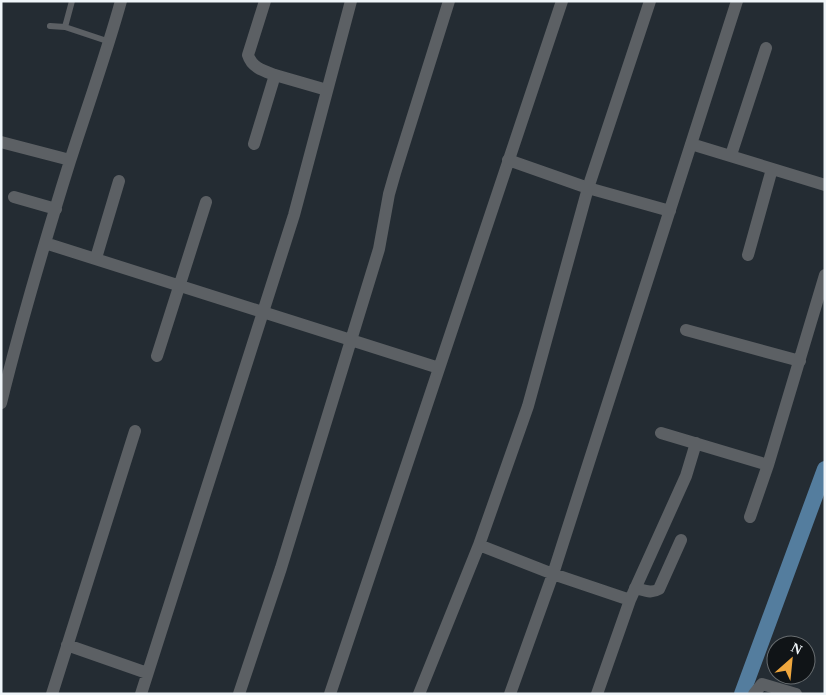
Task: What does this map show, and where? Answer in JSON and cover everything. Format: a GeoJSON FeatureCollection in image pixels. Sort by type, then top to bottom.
{"type":"FeatureCollection","features":[{"type":"Feature","properties":{"kind":"street"},"geometry":{"type":"LineString","coordinates":[[1,404],[17,338],[45,243],[70,160],[110,42],[121,1]]}},
{"type":"Feature","properties":{"kind":"street"},"geometry":{"type":"LineString","coordinates":[[265,1],[248,55],[250,62],[258,68],[275,75],[327,90]]}},
{"type":"Feature","properties":{"kind":"street"},"geometry":{"type":"LineString","coordinates":[[141,694],[294,215],[351,1]]}},
{"type":"Feature","properties":{"kind":"street"},"geometry":{"type":"LineString","coordinates":[[239,694],[281,568],[379,249],[394,173],[449,1]]}},
{"type":"Feature","properties":{"kind":"street"},"geometry":{"type":"LineString","coordinates":[[330,694],[562,1]]}},
{"type":"Feature","properties":{"kind":"street"},"geometry":{"type":"LineString","coordinates":[[420,694],[479,545],[528,406],[588,188],[650,1]]}},
{"type":"Feature","properties":{"kind":"street"},"geometry":{"type":"LineString","coordinates":[[510,694],[553,574],[737,1]]}},
{"type":"Feature","properties":{"kind":"street"},"geometry":{"type":"LineString","coordinates":[[731,155],[766,48]]}},
{"type":"Feature","properties":{"kind":"street"},"geometry":{"type":"LineString","coordinates":[[254,144],[275,75]]}},
{"type":"Feature","properties":{"kind":"street"},"geometry":{"type":"LineString","coordinates":[[1,142],[70,160]]}},
{"type":"Feature","properties":{"kind":"street"},"geometry":{"type":"LineString","coordinates":[[691,144],[825,185]]}},
{"type":"Feature","properties":{"kind":"street"},"geometry":{"type":"LineString","coordinates":[[508,160],[588,188],[670,211]]}},
{"type":"Feature","properties":{"kind":"street"},"geometry":{"type":"LineString","coordinates":[[748,255],[772,169]]}},
{"type":"Feature","properties":{"kind":"street"},"geometry":{"type":"LineString","coordinates":[[96,258],[119,181]]}},
{"type":"Feature","properties":{"kind":"street"},"geometry":{"type":"LineString","coordinates":[[14,196],[56,209]]}},
{"type":"Feature","properties":{"kind":"street"},"geometry":{"type":"LineString","coordinates":[[157,356],[206,202]]}},
{"type":"Feature","properties":{"kind":"street"},"geometry":{"type":"LineString","coordinates":[[45,243],[439,368]]}},
{"type":"Feature","properties":{"kind":"street"},"geometry":{"type":"LineString","coordinates":[[750,517],[768,465],[825,275]]}},
{"type":"Feature","properties":{"kind":"street"},"geometry":{"type":"LineString","coordinates":[[686,330],[800,361]]}},
{"type":"Feature","properties":{"kind":"street"},"geometry":{"type":"LineString","coordinates":[[52,694],[135,431]]}},
{"type":"Feature","properties":{"kind":"street"},"geometry":{"type":"LineString","coordinates":[[661,433],[768,465]]}},
{"type":"Feature","properties":{"kind":"street"},"geometry":{"type":"LineString","coordinates":[[598,694],[630,600],[686,476],[696,443]]}},
{"type":"Feature","properties":{"kind":"street"},"geometry":{"type":"LineString","coordinates":[[635,588],[649,592],[659,589],[681,540]]}},
{"type":"Feature","properties":{"kind":"street"},"geometry":{"type":"LineString","coordinates":[[479,545],[553,574],[630,600]]}},
{"type":"Feature","properties":{"kind":"street"},"geometry":{"type":"LineString","coordinates":[[67,645],[147,673]]}},
{"type":"Feature","properties":{"kind":"street"},"geometry":{"type":"LineString","coordinates":[[754,694],[762,684],[796,694]]}},
{"type":"Feature","properties":{"kind":"lane"},"geometry":{"type":"LineString","coordinates":[[65,27],[72,1]]}},
{"type":"Feature","properties":{"kind":"lane"},"geometry":{"type":"LineString","coordinates":[[50,26],[65,27],[110,42]]}},
{"type":"Feature","properties":{"kind":"waterway"},"geometry":{"type":"LineString","coordinates":[[742,694],[825,469]]}}]}
